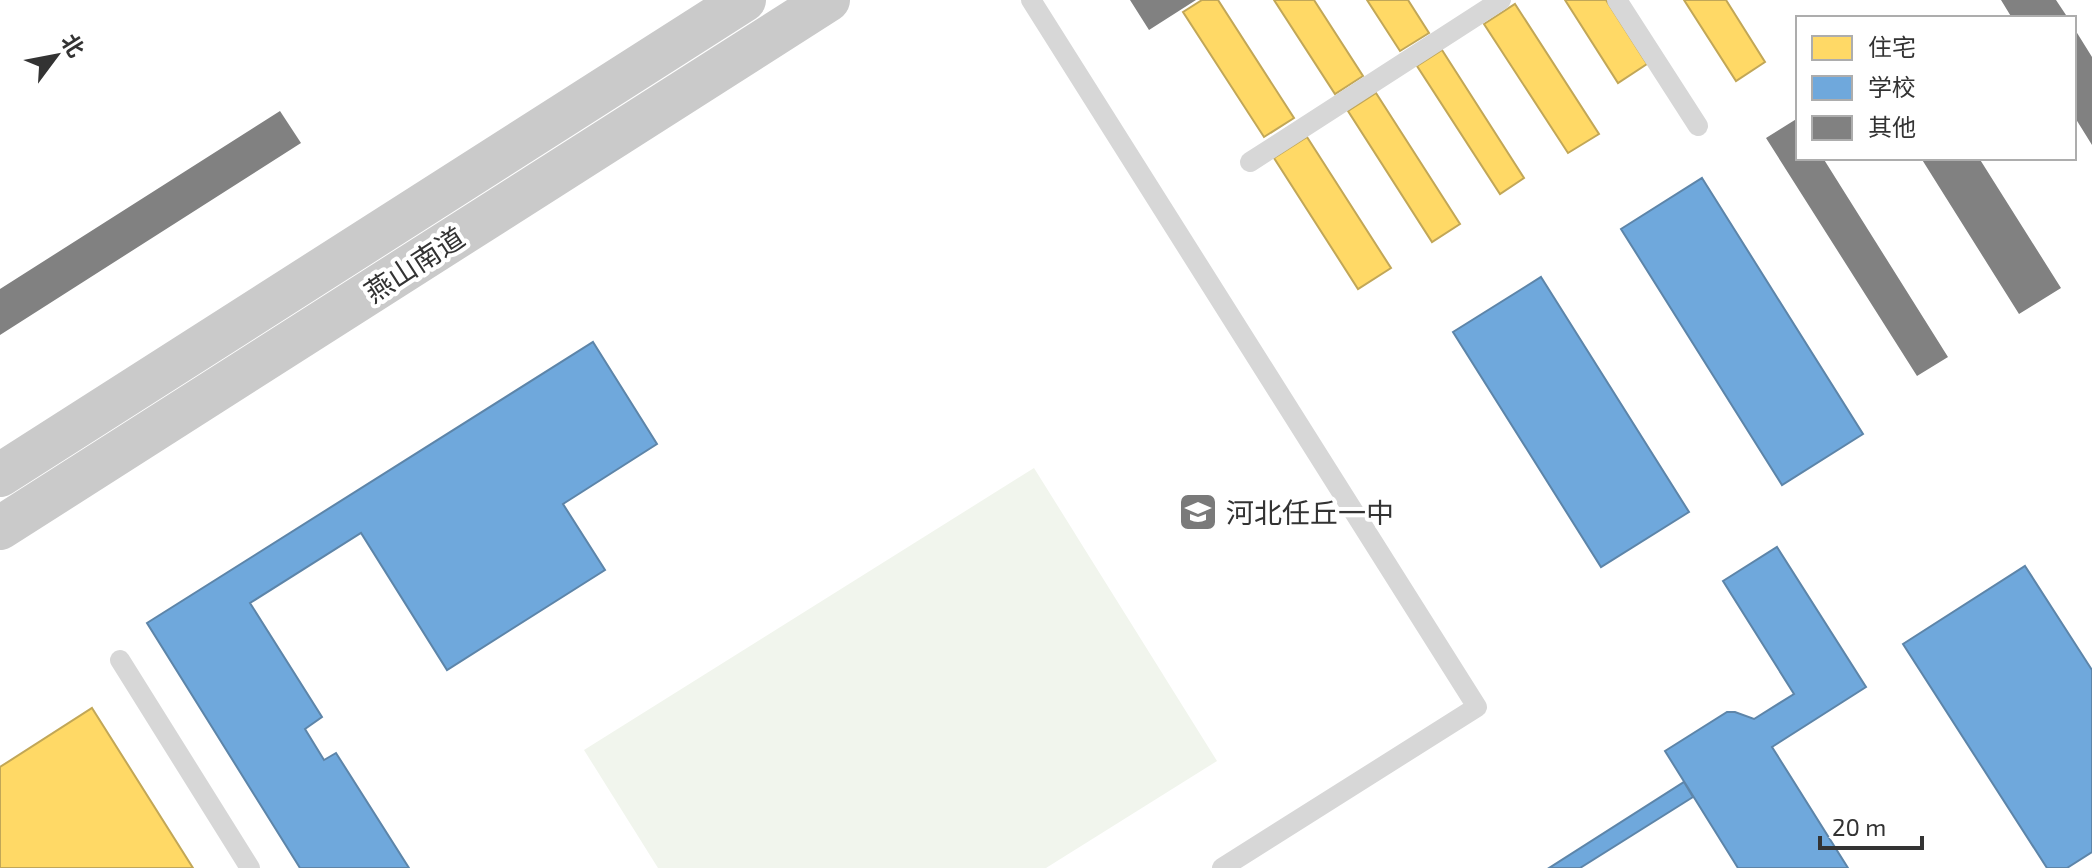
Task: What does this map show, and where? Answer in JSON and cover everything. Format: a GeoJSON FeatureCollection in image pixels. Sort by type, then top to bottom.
{"type":"FeatureCollection","features":[{"type":"Feature","properties":{"kind":"main road","name":"燕山南道"},"geometry":{"type":"LineString","coordinates":[[0,475],[744,0]]}},
{"type":"Feature","properties":{"kind":"main road","name":"燕山南道"},"geometry":{"type":"LineString","coordinates":[[0,528],[828,0]]}},
{"type":"Feature","properties":{"kind":"lane"},"geometry":{"type":"LineString","coordinates":[[1031,0],[1477,707],[1222,868]]}},
{"type":"Feature","properties":{"kind":"lane"},"geometry":{"type":"LineString","coordinates":[[1250,162],[1501,0]]}},
{"type":"Feature","properties":{"kind":"lane"},"geometry":{"type":"LineString","coordinates":[[1617,0],[1698,126]]}},
{"type":"Feature","properties":{"kind":"lane"},"geometry":{"type":"LineString","coordinates":[[120,660],[250,868]]}},
{"type":"Feature","properties":{"kind":"shaded area"},"geometry":{"type":"Polygon","coordinates":[[[1034,468],[1217,761],[1046,868],[658,868],[584,750],[1034,468]]]}},
{"type":"Feature","properties":{"kind":"building: 住宅"},"geometry":{"type":"Polygon","coordinates":[[[1202,0],[1218,0],[1294,118],[1264,137],[1183,12],[1202,0]]]}},
{"type":"Feature","properties":{"kind":"building: 住宅"},"geometry":{"type":"Polygon","coordinates":[[[1274,0],[1314,0],[1363,76],[1335,94],[1274,0]]]}},
{"type":"Feature","properties":{"kind":"building: 住宅"},"geometry":{"type":"Polygon","coordinates":[[[1367,0],[1408,0],[1429,33],[1400,51],[1367,0]]]}},
{"type":"Feature","properties":{"kind":"building: 住宅"},"geometry":{"type":"Polygon","coordinates":[[[1565,0],[1606,0],[1647,64],[1618,83],[1565,0]]]}},
{"type":"Feature","properties":{"kind":"building: 住宅"},"geometry":{"type":"Polygon","coordinates":[[[1684,0],[1726,0],[1765,62],[1736,81],[1684,0]]]}},
{"type":"Feature","properties":{"kind":"building: 住宅"},"geometry":{"type":"Polygon","coordinates":[[[1515,4],[1599,134],[1568,153],[1484,24],[1515,4]]]}},
{"type":"Feature","properties":{"kind":"building: 住宅"},"geometry":{"type":"Polygon","coordinates":[[[1442,50],[1524,178],[1500,194],[1417,66],[1442,50]]]}},
{"type":"Feature","properties":{"kind":"building: 住宅"},"geometry":{"type":"Polygon","coordinates":[[[1376,93],[1460,224],[1432,242],[1348,111],[1376,93]]]}},
{"type":"Feature","properties":{"kind":"building: 住宅"},"geometry":{"type":"Polygon","coordinates":[[[1307,137],[1391,268],[1358,289],[1274,158],[1307,137]]]}},
{"type":"Feature","properties":{"kind":"building: 住宅"},"geometry":{"type":"Polygon","coordinates":[[[92,708],[193,868],[0,868],[0,767],[92,708]]]}},
{"type":"Feature","properties":{"kind":"building: 学校"},"geometry":{"type":"Polygon","coordinates":[[[1702,178],[1863,434],[1782,485],[1621,229],[1702,178]]]}},
{"type":"Feature","properties":{"kind":"building: 学校"},"geometry":{"type":"Polygon","coordinates":[[[1541,277],[1689,512],[1601,567],[1453,332],[1541,277]]]}},
{"type":"Feature","properties":{"kind":"building: 学校"},"geometry":{"type":"Polygon","coordinates":[[[593,342],[657,444],[563,504],[605,570],[447,670],[361,533],[250,603],[322,717],[305,729],[324,760],[336,753],[409,868],[300,868],[147,623],[593,342]]]}},
{"type":"Feature","properties":{"kind":"building: 学校"},"geometry":{"type":"Polygon","coordinates":[[[1777,547],[1866,687],[1772,747],[1848,868],[1738,868],[1665,751],[1727,712],[1754,719],[1794,694],[1723,581],[1777,547]]]}},
{"type":"Feature","properties":{"kind":"building: 学校"},"geometry":{"type":"Polygon","coordinates":[[[2025,566],[2092,670],[2092,852],[2067,868],[2047,868],[1903,644],[2025,566]]]}},
{"type":"Feature","properties":{"kind":"building: 学校"},"geometry":{"type":"Polygon","coordinates":[[[1684,782],[1693,797],[1580,868],[1549,868],[1684,782]]]}},
{"type":"Feature","properties":{"kind":"building: 其他"},"geometry":{"type":"Polygon","coordinates":[[[1130,0],[1196,0],[1149,30],[1130,0]]]}},
{"type":"Feature","properties":{"kind":"building: 其他"},"geometry":{"type":"Polygon","coordinates":[[[2001,0],[2056,0],[2067,16],[2011,16],[2001,0]]]}},
{"type":"Feature","properties":{"kind":"building: 其他"},"geometry":{"type":"Polygon","coordinates":[[[2076,31],[2092,57],[2092,145],[2076,119],[2076,31]]]}},
{"type":"Feature","properties":{"kind":"building: 其他"},"geometry":{"type":"Polygon","coordinates":[[[280,111],[301,143],[0,335],[0,289],[280,111]]]}},
{"type":"Feature","properties":{"kind":"building: 其他"},"geometry":{"type":"Polygon","coordinates":[[[1796,119],[1796,160],[1824,160],[1948,357],[1917,376],[1766,138],[1796,119]]]}},
{"type":"Feature","properties":{"kind":"building: 其他"},"geometry":{"type":"Polygon","coordinates":[[[1922,160],[1980,160],[2061,288],[2019,314],[1922,160]]]}},
{"type":"Feature","properties":{"kind":"place","name":"河北任丘一中"},"geometry":{"type":"Point","coordinates":[1198,512]}}]}
